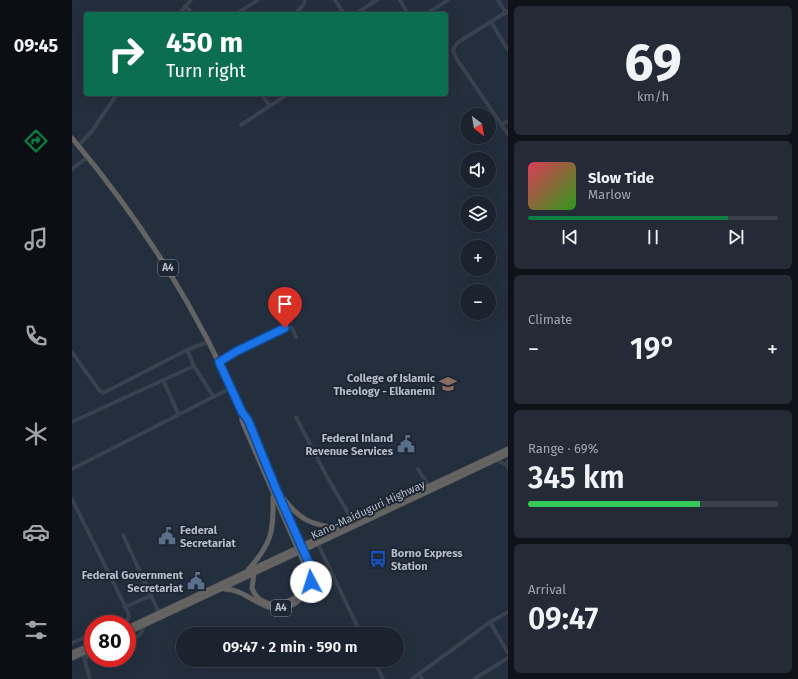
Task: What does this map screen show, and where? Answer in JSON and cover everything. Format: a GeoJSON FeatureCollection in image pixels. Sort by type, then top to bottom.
{"type":"FeatureCollection","features":[{"type":"Feature","properties":{"kind":"highway","name":"A4"},"geometry":{"type":"LineString","coordinates":[[72,138],[130,210],[187,299],[210,341],[242,412],[242,421],[275,492],[311,576],[308,588],[301,600],[280,609],[268,607],[240,592],[222,589]]}},
{"type":"Feature","properties":{"kind":"highway","name":"Kano-Maiduguri Highway"},"geometry":{"type":"LineString","coordinates":[[136,629],[160,615],[246,572],[508,450]]}},
{"type":"Feature","properties":{"kind":"highway","name":"Kano-Maiduguri Highway"},"geometry":{"type":"LineString","coordinates":[[136,624],[222,589],[508,454]]}},
{"type":"Feature","properties":{"kind":"highway"},"geometry":{"type":"LineString","coordinates":[[275,492],[289,507],[306,521],[314,524],[340,528]]}},
{"type":"Feature","properties":{"kind":"highway"},"geometry":{"type":"LineString","coordinates":[[246,572],[266,547],[271,535],[274,523],[275,492]]}},
{"type":"Feature","properties":{"kind":"highway","name":"A4"},"geometry":{"type":"LineString","coordinates":[[254,574],[252,588],[258,597],[269,603],[281,604],[293,600],[303,589],[307,574],[306,562]]}},
{"type":"Feature","properties":{"kind":"highway"},"geometry":{"type":"LineString","coordinates":[[72,653],[84,648]]}},
{"type":"Feature","properties":{"kind":"highway"},"geometry":{"type":"LineString","coordinates":[[72,658],[83,656]]}},
{"type":"Feature","properties":{"kind":"street"},"geometry":{"type":"LineString","coordinates":[[180,12],[191,0]]}},
{"type":"Feature","properties":{"kind":"street"},"geometry":{"type":"LineString","coordinates":[[239,12],[258,0]]}},
{"type":"Feature","properties":{"kind":"street"},"geometry":{"type":"LineString","coordinates":[[297,12],[304,4],[305,0]]}},
{"type":"Feature","properties":{"kind":"street"},"geometry":{"type":"LineString","coordinates":[[335,0],[343,12]]}},
{"type":"Feature","properties":{"kind":"street"},"geometry":{"type":"LineString","coordinates":[[358,12],[376,0]]}},
{"type":"Feature","properties":{"kind":"street"},"geometry":{"type":"LineString","coordinates":[[400,0],[407,12]]}},
{"type":"Feature","properties":{"kind":"street"},"geometry":{"type":"LineString","coordinates":[[429,12],[448,0]]}},
{"type":"Feature","properties":{"kind":"street"},"geometry":{"type":"LineString","coordinates":[[498,0],[507,12],[457,42],[453,50],[456,58],[508,134]]}},
{"type":"Feature","properties":{"kind":"street"},"geometry":{"type":"LineString","coordinates":[[185,6],[192,12]]}},
{"type":"Feature","properties":{"kind":"street"},"geometry":{"type":"LineString","coordinates":[[490,22],[508,50]]}},
{"type":"Feature","properties":{"kind":"street"},"geometry":{"type":"LineString","coordinates":[[78,146],[92,131],[116,96]]}},
{"type":"Feature","properties":{"kind":"street"},"geometry":{"type":"LineString","coordinates":[[262,96],[270,106]]}},
{"type":"Feature","properties":{"kind":"street"},"geometry":{"type":"LineString","coordinates":[[241,125],[282,97]]}},
{"type":"Feature","properties":{"kind":"street"},"geometry":{"type":"LineString","coordinates":[[501,124],[508,121]]}},
{"type":"Feature","properties":{"kind":"street"},"geometry":{"type":"LineString","coordinates":[[72,169],[88,157]]}},
{"type":"Feature","properties":{"kind":"street"},"geometry":{"type":"LineString","coordinates":[[219,362],[237,351],[285,328],[292,328],[296,337]]}},
{"type":"Feature","properties":{"kind":"street"},"geometry":{"type":"LineString","coordinates":[[72,352],[99,390],[103,393],[187,350],[210,341]]}},
{"type":"Feature","properties":{"kind":"street"},"geometry":{"type":"LineString","coordinates":[[187,350],[194,366],[213,396]]}},
{"type":"Feature","properties":{"kind":"street"},"geometry":{"type":"LineString","coordinates":[[72,422],[194,366]]}},
{"type":"Feature","properties":{"kind":"street"},"geometry":{"type":"LineString","coordinates":[[163,380],[178,413]]}},
{"type":"Feature","properties":{"kind":"street"},"geometry":{"type":"LineString","coordinates":[[72,469],[231,387]]}},
{"type":"Feature","properties":{"kind":"street"},"geometry":{"type":"LineString","coordinates":[[296,417],[327,477],[354,522]]}},
{"type":"Feature","properties":{"kind":"street"},"geometry":{"type":"LineString","coordinates":[[495,460],[507,467],[508,461]]}},
{"type":"Feature","properties":{"kind":"street"},"geometry":{"type":"LineString","coordinates":[[418,470],[429,486]]}},
{"type":"Feature","properties":{"kind":"street"},"geometry":{"type":"LineString","coordinates":[[72,499],[128,615]]}},
{"type":"Feature","properties":{"kind":"street"},"geometry":{"type":"LineString","coordinates":[[123,535],[160,615]]}},
{"type":"Feature","properties":{"kind":"street"},"geometry":{"type":"LineString","coordinates":[[318,544],[358,627]]}},
{"type":"Feature","properties":{"kind":"street"},"geometry":{"type":"LineString","coordinates":[[125,607],[150,596]]}},
{"type":"Feature","properties":{"kind":"street"},"geometry":{"type":"LineString","coordinates":[[412,679],[490,622],[508,612]]}},
{"type":"Feature","properties":{"kind":"street"},"geometry":{"type":"LineString","coordinates":[[490,622],[508,653]]}},
{"type":"Feature","properties":{"kind":"street"},"geometry":{"type":"LineString","coordinates":[[136,637],[140,635],[145,625]]}},
{"type":"Feature","properties":{"kind":"street"},"geometry":{"type":"LineString","coordinates":[[72,643],[84,638]]}},
{"type":"Feature","properties":{"kind":"street"},"geometry":{"type":"LineString","coordinates":[[83,656],[90,679]]}},
{"type":"Feature","properties":{"kind":"street"},"geometry":{"type":"LineString","coordinates":[[474,679],[508,658]]}},
{"type":"Feature","properties":{"kind":"street"},"geometry":{"type":"LineString","coordinates":[[377,667],[383,679]]}},
{"type":"Feature","properties":{"kind":"street"},"geometry":{"type":"LineString","coordinates":[[419,674],[422,679]]}},
{"type":"Feature","properties":{"kind":"place","name":"College of Islamic Theology - Elkanemi"},"geometry":{"type":"Point","coordinates":[448,384]}},
{"type":"Feature","properties":{"kind":"place","name":"Federal Inland Revenue Services"},"geometry":{"type":"Point","coordinates":[406,444]}},
{"type":"Feature","properties":{"kind":"place","name":"Federal Secretariat"},"geometry":{"type":"Point","coordinates":[167,536]}},
{"type":"Feature","properties":{"kind":"place","name":"Borno Express Station"},"geometry":{"type":"Point","coordinates":[378,559]}},
{"type":"Feature","properties":{"kind":"place","name":"Federal Government Secretariat"},"geometry":{"type":"Point","coordinates":[196,581]}},
{"type":"Feature","properties":{"kind":"route"},"geometry":{"type":"LineString","coordinates":[[285,328],[237,351],[219,362],[242,412],[248,420],[308,561],[311,570],[311,582]]}}]}
